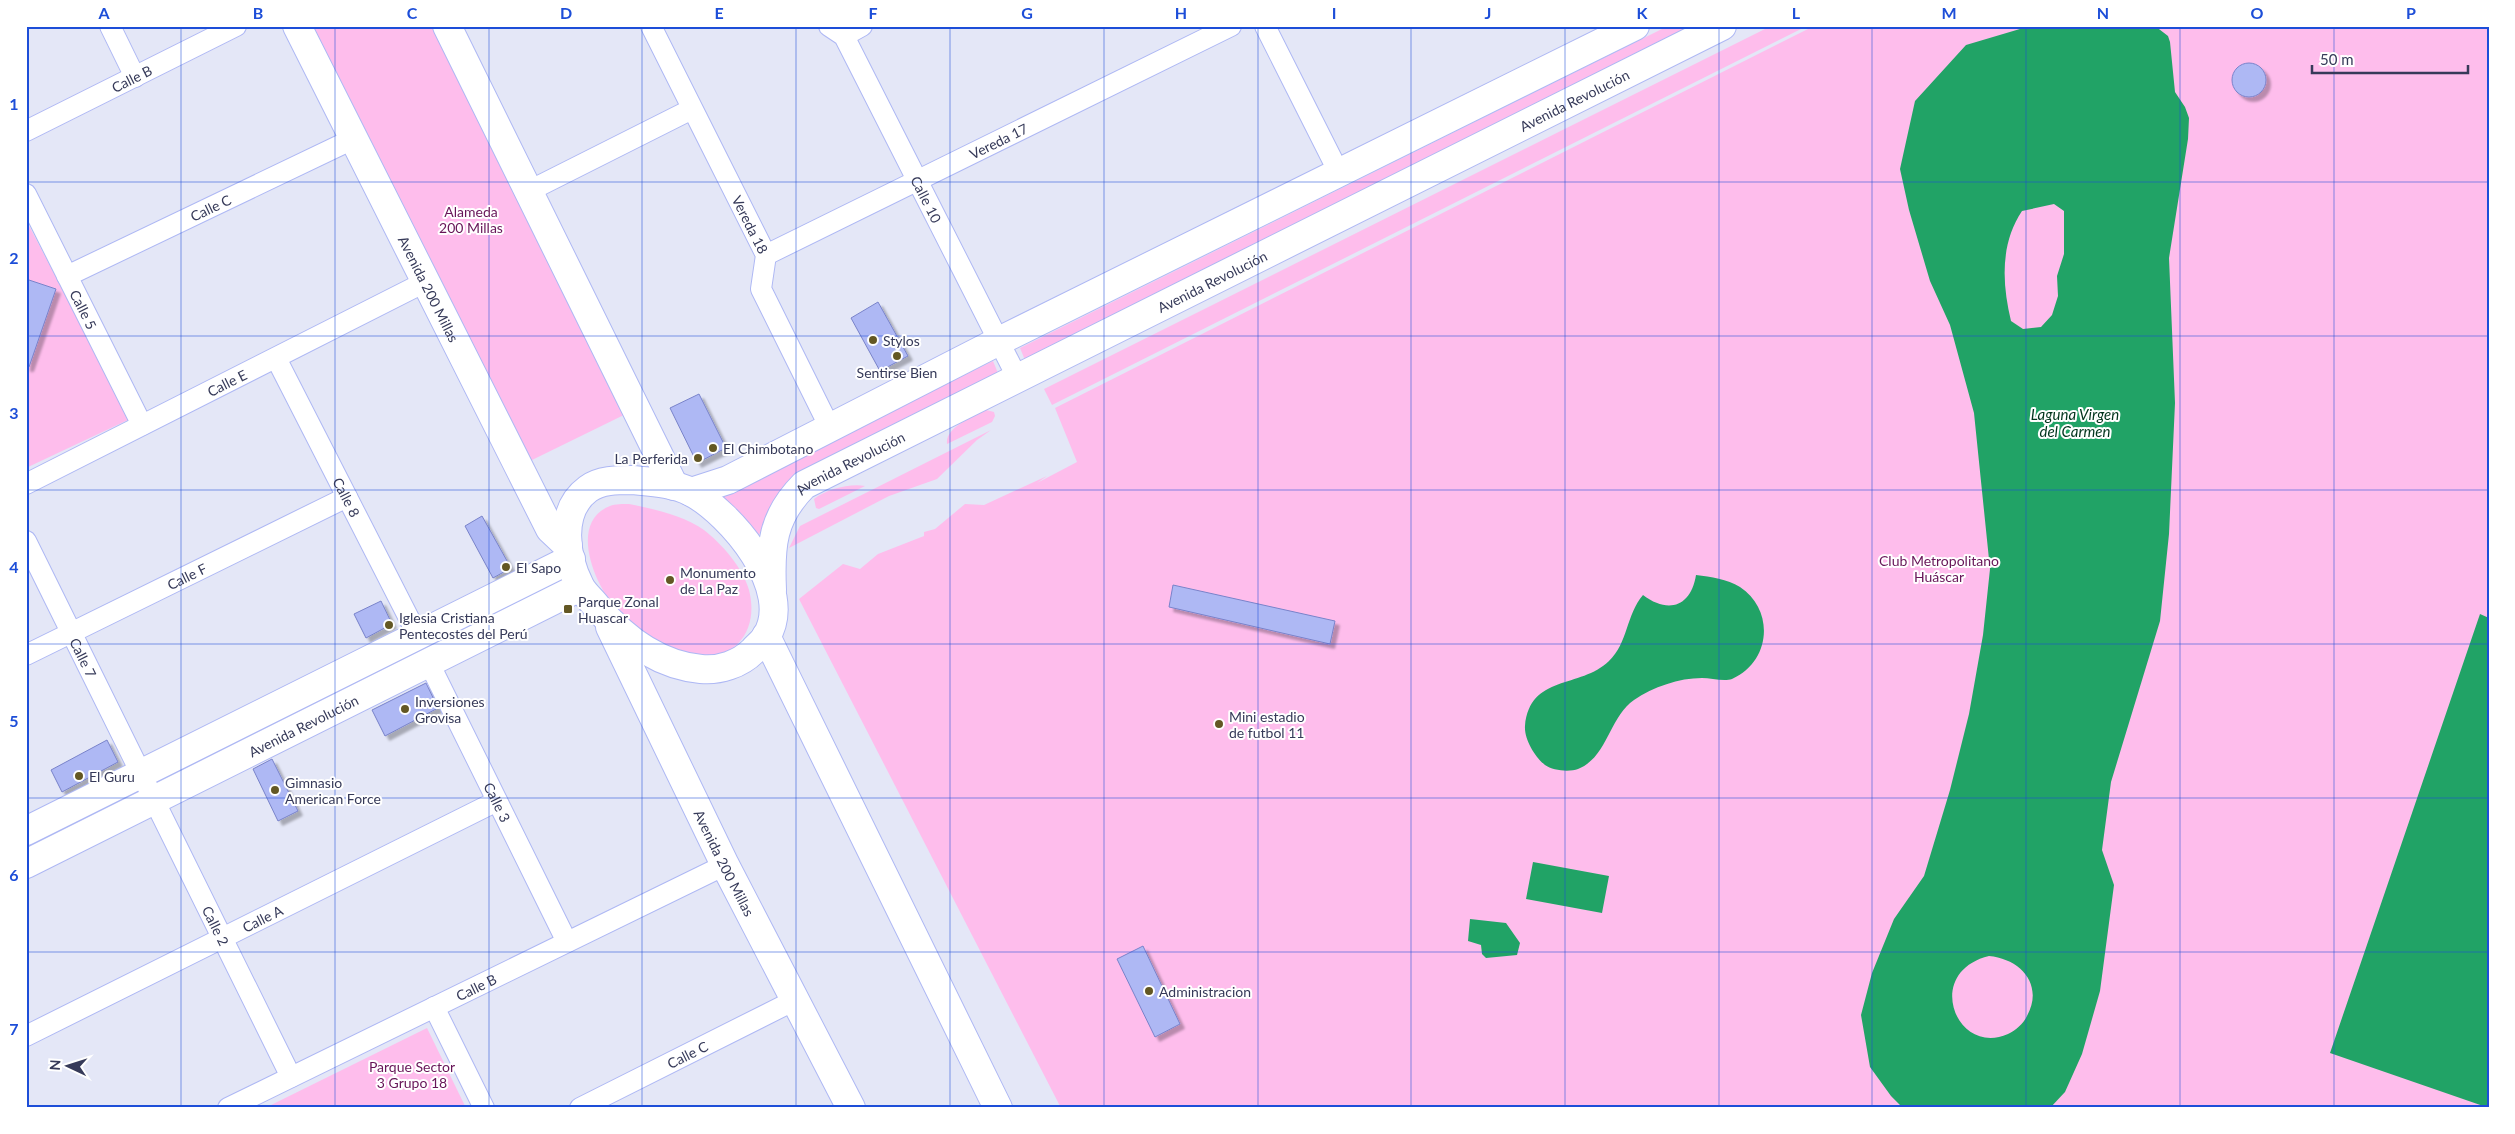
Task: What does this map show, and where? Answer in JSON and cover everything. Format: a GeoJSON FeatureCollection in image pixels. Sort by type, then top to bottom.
{"type":"FeatureCollection","features":[{"type":"Feature","properties":{"kind":"street"},"geometry":{"type":"LineString","coordinates":[[110,26],[135,77]]}},
{"type":"Feature","properties":{"kind":"street","name":"Calle B"},"geometry":{"type":"LineString","coordinates":[[26,131],[236,26]]}},
{"type":"Feature","properties":{"kind":"street","name":"Avenida 200 Millas"},"geometry":{"type":"LineString","coordinates":[[297,26],[550,529],[569,552]]}},
{"type":"Feature","properties":{"kind":"street"},"geometry":{"type":"LineString","coordinates":[[447,26],[529,191],[683,489],[720,512],[747,542],[772,590]]}},
{"type":"Feature","properties":{"kind":"street","name":"Vereda 18"},"geometry":{"type":"LineString","coordinates":[[651,26],[766,255],[761,289],[830,428]]}},
{"type":"Feature","properties":{"kind":"street"},"geometry":{"type":"LineString","coordinates":[[836,31],[862,26]]}},
{"type":"Feature","properties":{"kind":"street","name":"Vereda 17"},"geometry":{"type":"LineString","coordinates":[[766,255],[918,180],[1203,32],[1231,26]]}},
{"type":"Feature","properties":{"kind":"street"},"geometry":{"type":"LineString","coordinates":[[1265,26],[1339,173]]}},
{"type":"Feature","properties":{"kind":"street"},"geometry":{"type":"LineString","coordinates":[[998,1108],[766,636],[747,657],[718,669],[682,666],[650,654],[618,630],[580,587],[569,552],[567,524],[574,505],[588,488],[607,481],[632,480],[683,489],[728,480],[999,341],[1634,26]]}},
{"type":"Feature","properties":{"kind":"street","name":"Avenida Revolución"},"geometry":{"type":"LineString","coordinates":[[766,636],[772,615],[772,541],[778,520],[791,498],[804,485],[1018,379],[1708,29]]}},
{"type":"Feature","properties":{"kind":"street","name":"Calle 10"},"geometry":{"type":"LineString","coordinates":[[836,31],[918,180],[1018,379]]}},
{"type":"Feature","properties":{"kind":"street"},"geometry":{"type":"LineString","coordinates":[[529,191],[692,109]]}},
{"type":"Feature","properties":{"kind":"street","name":"Calle C"},"geometry":{"type":"LineString","coordinates":[[67,276],[353,139]]}},
{"type":"Feature","properties":{"kind":"street","name":"Calle 5"},"geometry":{"type":"LineString","coordinates":[[26,194],[142,425]]}},
{"type":"Feature","properties":{"kind":"street","name":"Calle E"},"geometry":{"type":"LineString","coordinates":[[26,484],[427,282]]}},
{"type":"Feature","properties":{"kind":"street","name":"Calle 8"},"geometry":{"type":"LineString","coordinates":[[276,358],[418,636]]}},
{"type":"Feature","properties":{"kind":"street","name":"Calle F"},"geometry":{"type":"LineString","coordinates":[[26,655],[347,496]]}},
{"type":"Feature","properties":{"kind":"street","name":"Calle 7"},"geometry":{"type":"LineString","coordinates":[[26,541],[141,773]]}},
{"type":"Feature","properties":{"kind":"street","name":"Avenida Revolución"},"geometry":{"type":"LineString","coordinates":[[26,831],[418,636],[569,552]]}},
{"type":"Feature","properties":{"kind":"street","name":"Avenida Revolución"},"geometry":{"type":"LineString","coordinates":[[26,864],[580,587]]}},
{"type":"Feature","properties":{"kind":"street","name":"Avenida 200 Millas"},"geometry":{"type":"LineString","coordinates":[[604,615],[725,864],[851,1108]]}},
{"type":"Feature","properties":{"kind":"street","name":"Calle 3"},"geometry":{"type":"LineString","coordinates":[[429,663],[568,942]]}},
{"type":"Feature","properties":{"kind":"street","name":"Calle 2"},"geometry":{"type":"LineString","coordinates":[[141,773],[291,1077]]}},
{"type":"Feature","properties":{"kind":"street","name":"Calle A"},"geometry":{"type":"LineString","coordinates":[[26,1036],[497,801]]}},
{"type":"Feature","properties":{"kind":"street","name":"Calle B"},"geometry":{"type":"LineString","coordinates":[[228,1108],[725,864]]}},
{"type":"Feature","properties":{"kind":"street","name":"Calle C"},"geometry":{"type":"LineString","coordinates":[[580,1108],[795,1000]]}},
{"type":"Feature","properties":{"kind":"street"},"geometry":{"type":"LineString","coordinates":[[434,1007],[484,1108]]}},
{"type":"Feature","properties":{"kind":"green space","name":"Alameda 200 Millas"},"geometry":{"type":"Polygon","coordinates":[[[313,26],[438,26],[630,412],[530,461],[313,26]]]}},
{"type":"Feature","properties":{"kind":"green space"},"geometry":{"type":"Polygon","coordinates":[[[1668,26],[1686,26],[1689,35],[1027,365],[1020,348],[1668,26]]]}},
{"type":"Feature","properties":{"kind":"green space"},"geometry":{"type":"Polygon","coordinates":[[[1771,26],[1807,26],[1052,405],[1044,389],[1771,26]]]}},
{"type":"Feature","properties":{"kind":"green space","name":"Club Metropolitano Huáscar"},"geometry":{"type":"Polygon","coordinates":[[[1814,26],[2489,26],[2489,1108],[1061,1108],[799,599],[843,564],[860,569],[878,554],[924,536],[924,532],[935,529],[965,504],[984,505],[1047,476],[1037,483],[1077,462],[1055,408],[1814,26]]]}},
{"type":"Feature","properties":{"kind":"green space"},"geometry":{"type":"Polygon","coordinates":[[[26,220],[130,419],[26,468],[26,220]]]}},
{"type":"Feature","properties":{"kind":"green space"},"geometry":{"type":"Polygon","coordinates":[[[993,361],[1000,378],[775,507],[758,536],[720,496],[993,361]]]}},
{"type":"Feature","properties":{"kind":"green space"},"geometry":{"type":"Polygon","coordinates":[[[986,410],[994,412],[995,416],[992,422],[947,444],[950,432],[967,419],[986,410]]]}},
{"type":"Feature","properties":{"kind":"green space"},"geometry":{"type":"Polygon","coordinates":[[[991,430],[977,440],[937,479],[889,496],[789,548],[800,526],[991,430]]]}},
{"type":"Feature","properties":{"kind":"green space"},"geometry":{"type":"Polygon","coordinates":[[[846,486],[865,486],[819,509],[816,508],[814,499],[825,492],[846,486]]]}},
{"type":"Feature","properties":{"kind":"green space"},"geometry":{"type":"Polygon","coordinates":[[[629,504],[668,513],[696,525],[725,549],[737,565],[749,590],[750,621],[745,634],[737,644],[726,652],[713,656],[682,651],[639,629],[625,618],[610,601],[594,572],[588,541],[590,526],[597,514],[610,506],[629,504]]]}},
{"type":"Feature","properties":{"kind":"green space","name":"Parque Sector 3 Grupo 18"},"geometry":{"type":"Polygon","coordinates":[[[427,1028],[466,1108],[265,1108],[427,1028]]]}},
{"type":"Feature","properties":{"kind":"water","name":"Laguna Virgen del Carmen"},"geometry":{"type":"Polygon","coordinates":[[[2030,26],[2155,26],[2168,36],[2175,92],[2185,107],[2189,118],[2188,139],[2169,258],[2175,403],[2169,534],[2160,621],[2111,782],[2102,850],[2114,885],[2100,991],[2082,1054],[2065,1092],[2050,1108],[1903,1108],[1891,1096],[1870,1067],[1861,1015],[1872,973],[1894,919],[1924,876],[1950,790],[1969,714],[1983,635],[1990,569],[1974,413],[1950,325],[1930,281],[1909,210],[1900,169],[1915,101],[1966,45],[2030,26]],[[2054,204],[2022,211],[2015,224],[2006,251],[2006,293],[2011,321],[2023,329],[2041,327],[2052,315],[2058,296],[2057,276],[2064,254],[2064,211],[2054,204]],[[1989,956],[1969,965],[1957,978],[1952,994],[1954,1010],[1962,1024],[1974,1034],[1990,1038],[2008,1034],[2021,1024],[2032,1005],[2033,994],[2031,984],[2020,968],[2001,958],[1989,956]]]}},
{"type":"Feature","properties":{"kind":"water"},"geometry":{"type":"Polygon","coordinates":[[[1696,575],[1730,582],[1740,587],[1751,597],[1759,609],[1764,635],[1755,661],[1745,671],[1729,680],[1693,678],[1667,684],[1649,691],[1626,707],[1596,756],[1588,763],[1578,769],[1571,770],[1557,770],[1545,765],[1531,747],[1525,731],[1529,709],[1536,698],[1546,690],[1584,676],[1597,670],[1609,661],[1620,646],[1633,611],[1643,595],[1661,604],[1677,604],[1689,594],[1696,575]]]}},
{"type":"Feature","properties":{"kind":"water"},"geometry":{"type":"Polygon","coordinates":[[[2480,614],[2489,618],[2489,1108],[2330,1053],[2480,614]]]}},
{"type":"Feature","properties":{"kind":"water"},"geometry":{"type":"Polygon","coordinates":[[[1533,862],[1609,876],[1602,913],[1526,899],[1533,862]]]}},
{"type":"Feature","properties":{"kind":"water"},"geometry":{"type":"Polygon","coordinates":[[[1470,919],[1506,923],[1520,943],[1517,955],[1486,958],[1482,954],[1481,945],[1468,941],[1470,919]]]}},
{"type":"Feature","properties":{"kind":"building"},"geometry":{"type":"Polygon","coordinates":[[[2249,63],[2256,64],[2261,68],[2265,73],[2265,87],[2261,92],[2256,96],[2249,97],[2242,96],[2237,92],[2233,87],[2232,80],[2233,73],[2237,68],[2242,64],[2249,63]]]}},
{"type":"Feature","properties":{"kind":"building"},"geometry":{"type":"Polygon","coordinates":[[[26,279],[56,289],[29,367],[26,367],[26,279]]]}},
{"type":"Feature","properties":{"kind":"building"},"geometry":{"type":"Polygon","coordinates":[[[878,302],[908,356],[880,371],[851,318],[878,302]]]}},
{"type":"Feature","properties":{"kind":"building"},"geometry":{"type":"Polygon","coordinates":[[[699,394],[726,448],[697,463],[670,408],[699,394]]]}},
{"type":"Feature","properties":{"kind":"building"},"geometry":{"type":"Polygon","coordinates":[[[482,516],[511,568],[493,578],[465,526],[482,516]]]}},
{"type":"Feature","properties":{"kind":"building"},"geometry":{"type":"Polygon","coordinates":[[[1173,585],[1335,621],[1330,644],[1169,607],[1173,585]]]}},
{"type":"Feature","properties":{"kind":"building"},"geometry":{"type":"Polygon","coordinates":[[[381,601],[392,624],[366,638],[354,614],[381,601]]]}},
{"type":"Feature","properties":{"kind":"building","name":"Inversiones Grovisa"},"geometry":{"type":"Polygon","coordinates":[[[426,683],[438,708],[385,736],[372,710],[426,683]]]}},
{"type":"Feature","properties":{"kind":"building"},"geometry":{"type":"Polygon","coordinates":[[[107,740],[118,762],[62,792],[51,770],[107,740]]]}},
{"type":"Feature","properties":{"kind":"building","name":"Gimnasio American Force"},"geometry":{"type":"Polygon","coordinates":[[[272,759],[298,811],[278,821],[253,769],[272,759]]]}},
{"type":"Feature","properties":{"kind":"building","name":"Administracion"},"geometry":{"type":"Polygon","coordinates":[[[1143,946],[1180,1024],[1155,1037],[1117,959],[1143,946]]]}},
{"type":"Feature","properties":{"kind":"place","name":"Stylos"},"geometry":{"type":"Point","coordinates":[873,340]}},
{"type":"Feature","properties":{"kind":"place","name":"Sentirse Bien"},"geometry":{"type":"Point","coordinates":[897,356]}},
{"type":"Feature","properties":{"kind":"place","name":"El Chimbotano"},"geometry":{"type":"Point","coordinates":[713,448]}},
{"type":"Feature","properties":{"kind":"place","name":"La Perferida"},"geometry":{"type":"Point","coordinates":[698,458]}},
{"type":"Feature","properties":{"kind":"place","name":"El Sapo"},"geometry":{"type":"Point","coordinates":[506,567]}},
{"type":"Feature","properties":{"kind":"place","name":"Monumento de La Paz"},"geometry":{"type":"Point","coordinates":[670,580]}},
{"type":"Feature","properties":{"kind":"place","name":"Parque Zonal Huascar"},"geometry":{"type":"Point","coordinates":[568,609]}},
{"type":"Feature","properties":{"kind":"place","name":"Iglesia Cristiana Pentecostes del Perú"},"geometry":{"type":"Point","coordinates":[389,625]}},
{"type":"Feature","properties":{"kind":"place","name":"Inversiones Grovisa"},"geometry":{"type":"Point","coordinates":[405,709]}},
{"type":"Feature","properties":{"kind":"place","name":"Mini estadio de futbol 11"},"geometry":{"type":"Point","coordinates":[1219,724]}},
{"type":"Feature","properties":{"kind":"place","name":"El Guru"},"geometry":{"type":"Point","coordinates":[79,776]}},
{"type":"Feature","properties":{"kind":"place","name":"Gimnasio American Force"},"geometry":{"type":"Point","coordinates":[275,790]}},
{"type":"Feature","properties":{"kind":"place","name":"Administracion"},"geometry":{"type":"Point","coordinates":[1149,991]}}]}
